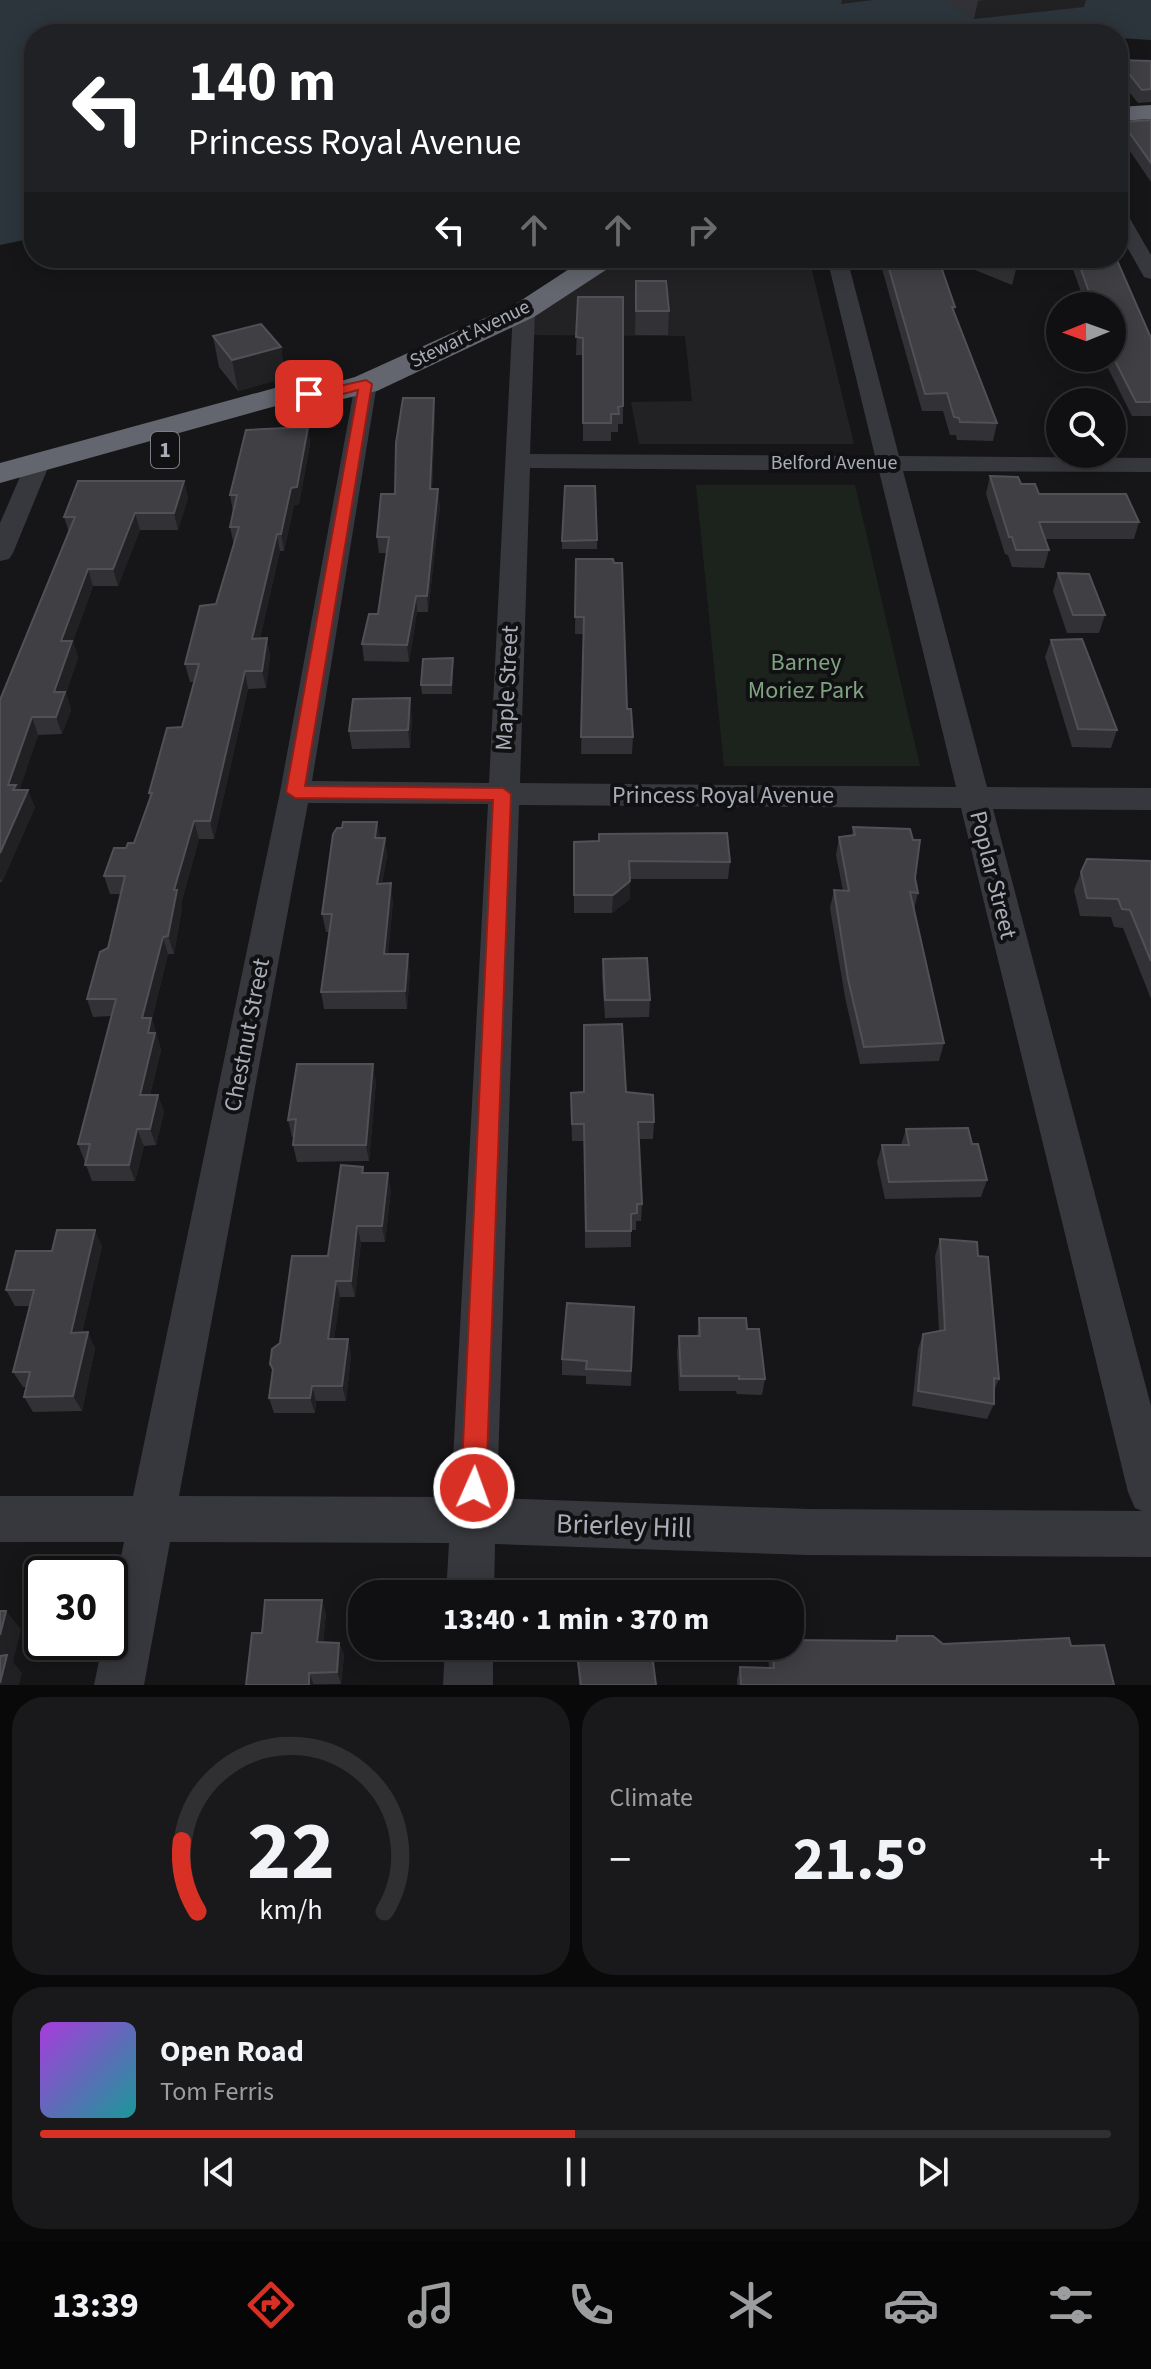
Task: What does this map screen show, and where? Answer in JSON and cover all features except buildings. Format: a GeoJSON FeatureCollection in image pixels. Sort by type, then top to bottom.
{"type":"FeatureCollection","features":[{"type":"Feature","properties":{"kind":"highway"},"geometry":{"type":"LineString","coordinates":[[1128,113],[1151,112]]}},
{"type":"Feature","properties":{"kind":"highway","name":"Stewart Avenue"},"geometry":{"type":"LineString","coordinates":[[17,480],[293,413],[326,394],[366,384],[524,311],[590,268]]}},
{"type":"Feature","properties":{"kind":"street"},"geometry":{"type":"LineString","coordinates":[[1128,227],[1151,232]]}},
{"type":"Feature","properties":{"kind":"street"},"geometry":{"type":"LineString","coordinates":[[1128,237],[1151,273]]}},
{"type":"Feature","properties":{"kind":"street","name":"Poplar Street"},"geometry":{"type":"LineString","coordinates":[[840,268],[1151,1492]]}},
{"type":"Feature","properties":{"kind":"street","name":"Maple Street"},"geometry":{"type":"LineString","coordinates":[[470,1580],[524,311]]}},
{"type":"Feature","properties":{"kind":"street","name":"Chestnut Street"},"geometry":{"type":"LineString","coordinates":[[119,1685],[295,792],[366,384]]}},
{"type":"Feature","properties":{"kind":"street","name":"Belford Avenue"},"geometry":{"type":"LineString","coordinates":[[517,461],[1151,465]]}},
{"type":"Feature","properties":{"kind":"street"},"geometry":{"type":"LineString","coordinates":[[0,553],[17,480]]}},
{"type":"Feature","properties":{"kind":"street","name":"Princess Royal Avenue"},"geometry":{"type":"LineString","coordinates":[[295,792],[1151,799]]}},
{"type":"Feature","properties":{"kind":"street","name":"Brierley Hill"},"geometry":{"type":"LineString","coordinates":[[0,1519],[472,1520],[808,1532],[1151,1534]]}},
{"type":"Feature","properties":{"kind":"street"},"geometry":{"type":"LineString","coordinates":[[468,1685],[469,1660]]}},
{"type":"Feature","properties":{"kind":"shaded area"},"geometry":{"type":"Polygon","coordinates":[[[0,0],[1151,0],[1151,40],[1128,39],[1128,24],[24,24],[24,240],[0,245],[0,0]]]}},
{"type":"Feature","properties":{"kind":"shaded area"},"geometry":{"type":"Polygon","coordinates":[[[599,268],[811,268],[854,444],[639,444],[631,402],[692,401],[685,336],[526,335],[527,312],[599,268]]]}},
{"type":"Feature","properties":{"kind":"green space","name":"Barney Moriez Park"},"geometry":{"type":"Polygon","coordinates":[[[696,485],[855,485],[920,766],[724,766],[696,485]]]}},
{"type":"Feature","properties":{"kind":"route"},"geometry":{"type":"LineString","coordinates":[[309,394],[326,394],[366,384],[295,792],[503,794],[474,1488]]}}]}
